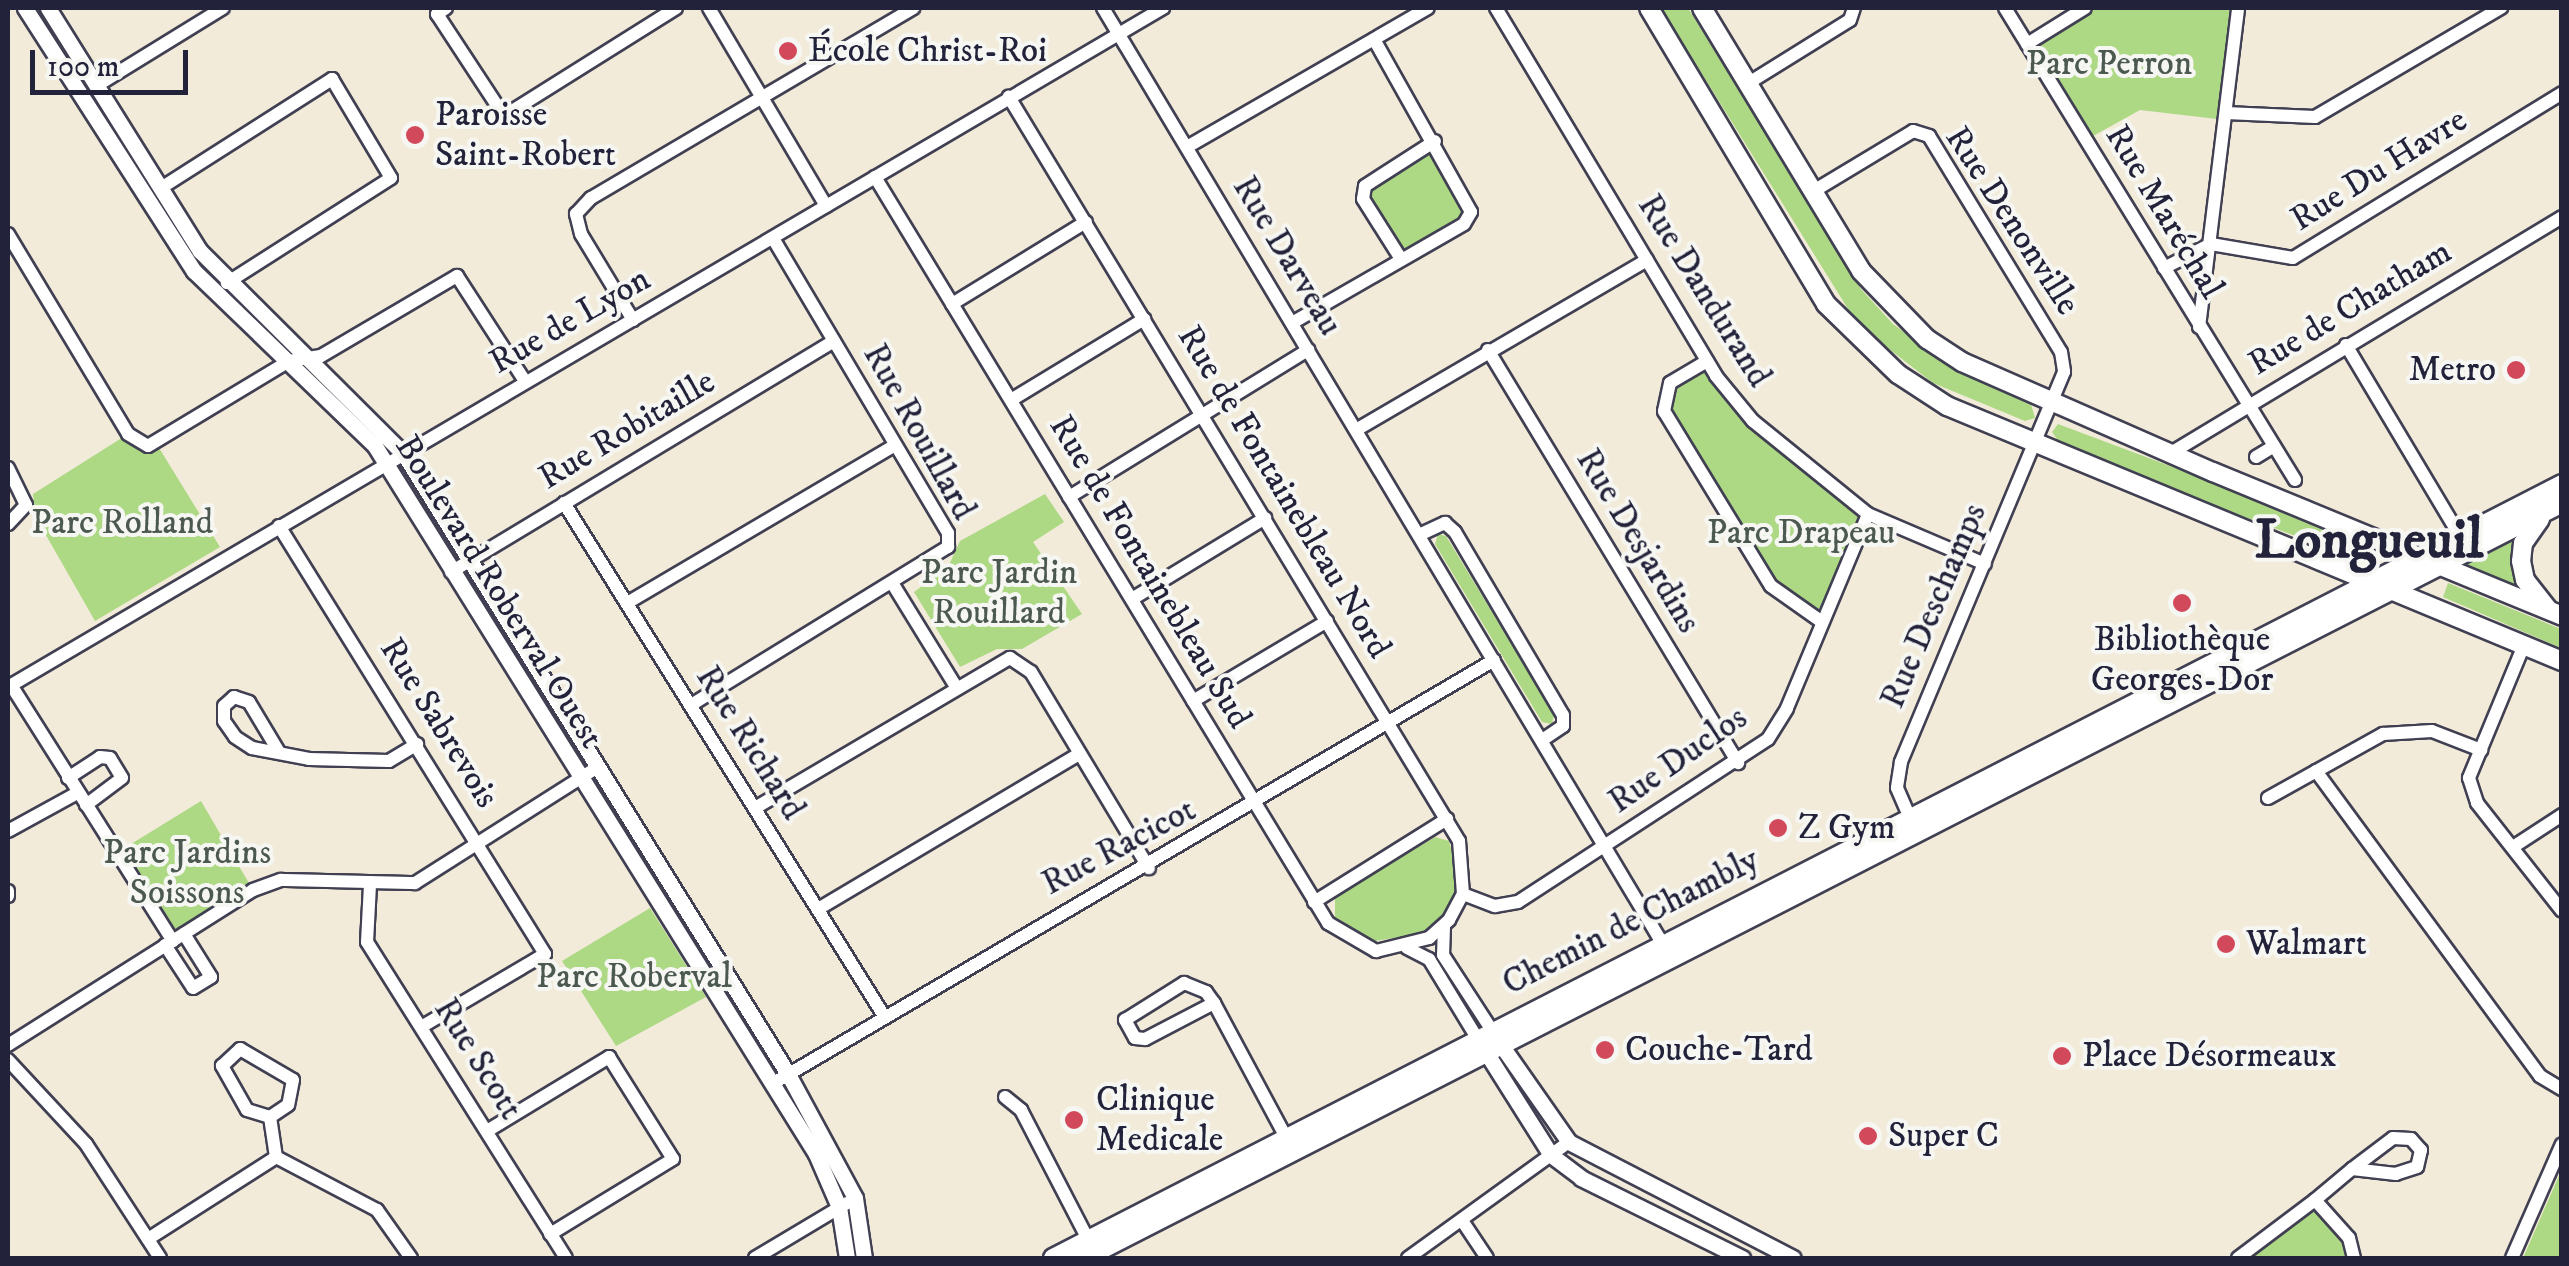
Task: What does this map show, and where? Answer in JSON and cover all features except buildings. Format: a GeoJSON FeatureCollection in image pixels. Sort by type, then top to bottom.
{"type":"FeatureCollection","features":[{"type":"Feature","properties":{"kind":"main road"},"geometry":{"type":"LineString","coordinates":[[1649,8],[1837,316],[1898,374],[1947,406],[2562,661]]}},
{"type":"Feature","properties":{"kind":"main road"},"geometry":{"type":"LineString","coordinates":[[1702,8],[1812,192],[1893,311],[1962,362],[2416,558],[2557,614]]}},
{"type":"Feature","properties":{"kind":"main road","name":"Chemin de Chambly"},"geometry":{"type":"LineString","coordinates":[[1053,1258],[1090,1251],[1661,942],[1914,827],[2343,596],[2562,484]]}},
{"type":"Feature","properties":{"kind":"main road"},"geometry":{"type":"LineString","coordinates":[[2555,507],[2531,528],[2522,561],[2525,580],[2557,614]]}},
{"type":"Feature","properties":{"kind":"main road","name":"Chemin de Chambly"},"geometry":{"type":"LineString","coordinates":[[1488,1039],[2440,568],[2555,507]]}},
{"type":"Feature","properties":{"kind":"main road"},"geometry":{"type":"LineString","coordinates":[[2338,571],[2343,596]]}},
{"type":"Feature","properties":{"kind":"street","name":"Boulevard Roberval Ouest"},"geometry":{"type":"LineString","coordinates":[[25,8],[194,271],[361,427],[386,464],[816,1154],[839,1207],[847,1258]]}},
{"type":"Feature","properties":{"kind":"street","name":"Boulevard Roberval Ouest"},"geometry":{"type":"LineString","coordinates":[[48,8],[100,83],[161,188],[227,283],[314,359],[404,454],[788,1074],[855,1198],[864,1258]]}},
{"type":"Feature","properties":{"kind":"street"},"geometry":{"type":"LineString","coordinates":[[100,83],[223,8]]}},
{"type":"Feature","properties":{"kind":"street"},"geometry":{"type":"LineString","coordinates":[[446,8],[436,14],[504,116],[676,8]]}},
{"type":"Feature","properties":{"kind":"street"},"geometry":{"type":"LineString","coordinates":[[709,8],[826,206]]}},
{"type":"Feature","properties":{"kind":"street"},"geometry":{"type":"LineString","coordinates":[[634,320],[581,234],[576,214],[591,198],[913,8]]}},
{"type":"Feature","properties":{"kind":"street","name":"Rue Darveau"},"geometry":{"type":"LineString","coordinates":[[1103,8],[1661,942]]}},
{"type":"Feature","properties":{"kind":"street","name":"Rue de Lyon"},"geometry":{"type":"LineString","coordinates":[[9,686],[1163,8]]}},
{"type":"Feature","properties":{"kind":"street"},"geometry":{"type":"LineString","coordinates":[[1187,147],[1428,8]]}},
{"type":"Feature","properties":{"kind":"street","name":"Rue Dandurand"},"geometry":{"type":"LineString","coordinates":[[1496,8],[1707,360],[1752,420],[1868,514],[1985,564]]}},
{"type":"Feature","properties":{"kind":"street"},"geometry":{"type":"LineString","coordinates":[[1747,84],[1850,20],[1854,8]]}},
{"type":"Feature","properties":{"kind":"street","name":"Rue Maréchal"},"geometry":{"type":"LineString","coordinates":[[2005,8],[2295,480]]}},
{"type":"Feature","properties":{"kind":"street"},"geometry":{"type":"LineString","coordinates":[[2027,44],[2085,8]]}},
{"type":"Feature","properties":{"kind":"street"},"geometry":{"type":"LineString","coordinates":[[2199,326],[2238,8]]}},
{"type":"Feature","properties":{"kind":"street"},"geometry":{"type":"LineString","coordinates":[[2226,112],[2315,117],[2501,8]]}},
{"type":"Feature","properties":{"kind":"street"},"geometry":{"type":"LineString","coordinates":[[1292,323],[1464,224],[1471,212],[1374,38]]}},
{"type":"Feature","properties":{"kind":"street"},"geometry":{"type":"LineString","coordinates":[[161,188],[332,78],[392,178],[227,283]]}},
{"type":"Feature","properties":{"kind":"street","name":"Rue Du Havre"},"geometry":{"type":"LineString","coordinates":[[2211,244],[2293,258],[2562,93]]}},
{"type":"Feature","properties":{"kind":"street","name":"Rue de Fontainebleau Nord"},"geometry":{"type":"LineString","coordinates":[[1009,97],[1447,820],[1465,859],[1463,894]]}},
{"type":"Feature","properties":{"kind":"street","name":"Rue Denonville"},"geometry":{"type":"LineString","coordinates":[[1812,192],[1913,132],[1928,136],[2060,352],[2064,372],[2052,400]]}},
{"type":"Feature","properties":{"kind":"street"},"geometry":{"type":"LineString","coordinates":[[1401,259],[1363,199],[1365,186],[1435,142]]}},
{"type":"Feature","properties":{"kind":"street","name":"Rue de Fontainebleau Sud"},"geometry":{"type":"LineString","coordinates":[[876,177],[1314,902],[1352,942],[1384,952],[1407,948]]}},
{"type":"Feature","properties":{"kind":"street","name":"Rue de Chatham"},"geometry":{"type":"LineString","coordinates":[[2172,453],[2247,404],[2562,217]]}},
{"type":"Feature","properties":{"kind":"street"},"geometry":{"type":"LineString","coordinates":[[952,304],[1086,222]]}},
{"type":"Feature","properties":{"kind":"street"},"geometry":{"type":"LineString","coordinates":[[8,234],[136,442],[156,444],[290,360],[314,359],[457,276],[526,382]]}},
{"type":"Feature","properties":{"kind":"street","name":"Rue Rouillard"},"geometry":{"type":"LineString","coordinates":[[774,238],[950,540],[944,556],[894,586]]}},
{"type":"Feature","properties":{"kind":"street"},"geometry":{"type":"LineString","coordinates":[[2164,268],[2211,244]]}},
{"type":"Feature","properties":{"kind":"street"},"geometry":{"type":"LineString","coordinates":[[1356,430],[1647,260]]}},
{"type":"Feature","properties":{"kind":"street"},"geometry":{"type":"LineString","coordinates":[[1011,400],[1144,319]]}},
{"type":"Feature","properties":{"kind":"street","name":"Rue Robitaille"},"geometry":{"type":"LineString","coordinates":[[452,572],[834,341]]}},
{"type":"Feature","properties":{"kind":"street"},"geometry":{"type":"LineString","coordinates":[[2346,345],[2460,536]]}},
{"type":"Feature","properties":{"kind":"street"},"geometry":{"type":"LineString","coordinates":[[1069,497],[1308,350]]}},
{"type":"Feature","properties":{"kind":"street","name":"Rue Desjardins"},"geometry":{"type":"LineString","coordinates":[[1488,350],[1738,763]]}},
{"type":"Feature","properties":{"kind":"street"},"geometry":{"type":"LineString","coordinates":[[1707,360],[1670,383],[1664,410],[1770,586],[1822,622]]}},
{"type":"Feature","properties":{"kind":"street","name":"Rue Deschamps"},"geometry":{"type":"LineString","coordinates":[[1914,827],[1897,788],[1901,762],[2052,400]]}},
{"type":"Feature","properties":{"kind":"street"},"geometry":{"type":"LineString","coordinates":[[627,602],[895,445]]}},
{"type":"Feature","properties":{"kind":"street"},"geometry":{"type":"LineString","coordinates":[[2256,457],[2274,446]]}},
{"type":"Feature","properties":{"kind":"street"},"geometry":{"type":"LineString","coordinates":[[8,468],[25,497],[22,514],[8,524]]}},
{"type":"Feature","properties":{"kind":"street","name":"Rue Richard"},"geometry":{"type":"LineString","coordinates":[[564,502],[884,1016]]}},
{"type":"Feature","properties":{"kind":"street","name":"Rue Duclos"},"geometry":{"type":"LineString","coordinates":[[1463,894],[1495,906],[1513,904],[1738,763],[1768,739],[1788,708],[1868,514]]}},
{"type":"Feature","properties":{"kind":"street"},"geometry":{"type":"LineString","coordinates":[[1132,599],[1265,518]]}},
{"type":"Feature","properties":{"kind":"street"},"geometry":{"type":"LineString","coordinates":[[1418,535],[1445,523],[1455,532],[1564,719],[1542,740]]}},
{"type":"Feature","properties":{"kind":"street","name":"Rue Sabrevois"},"geometry":{"type":"LineString","coordinates":[[279,526],[545,954],[424,1026]]}},
{"type":"Feature","properties":{"kind":"street"},"geometry":{"type":"LineString","coordinates":[[691,705],[894,586],[955,685]]}},
{"type":"Feature","properties":{"kind":"street"},"geometry":{"type":"LineString","coordinates":[[1194,701],[1327,621]]}},
{"type":"Feature","properties":{"kind":"street"},"geometry":{"type":"LineString","coordinates":[[2524,645],[2470,778],[2477,804],[2562,911]]}},
{"type":"Feature","properties":{"kind":"street"},"geometry":{"type":"LineString","coordinates":[[754,808],[955,685],[1002,660],[1018,660],[1149,868]]}},
{"type":"Feature","properties":{"kind":"street","name":"Rue Racicot"},"geometry":{"type":"LineString","coordinates":[[772,1084],[1023,932],[1149,868],[1494,660]]}},
{"type":"Feature","properties":{"kind":"street"},"geometry":{"type":"LineString","coordinates":[[9,686],[174,940]]}},
{"type":"Feature","properties":{"kind":"street"},"geometry":{"type":"LineString","coordinates":[[278,752],[249,702],[234,697],[224,706],[224,720],[234,737],[278,752],[389,761],[417,744]]}},
{"type":"Feature","properties":{"kind":"street"},"geometry":{"type":"LineString","coordinates":[[2268,798],[2383,734],[2432,731],[2481,750]]}},
{"type":"Feature","properties":{"kind":"street"},"geometry":{"type":"LineString","coordinates":[[818,909],[1079,754]]}},
{"type":"Feature","properties":{"kind":"street"},"geometry":{"type":"LineString","coordinates":[[68,778],[100,757],[116,768],[122,778],[117,786],[86,806]]}},
{"type":"Feature","properties":{"kind":"street"},"geometry":{"type":"LineString","coordinates":[[8,1045],[174,940],[281,880],[414,884],[481,847],[598,767]]}},
{"type":"Feature","properties":{"kind":"street"},"geometry":{"type":"LineString","coordinates":[[2316,772],[2540,1076],[2562,1089]]}},
{"type":"Feature","properties":{"kind":"street"},"geometry":{"type":"LineString","coordinates":[[8,831],[77,793]]}},
{"type":"Feature","properties":{"kind":"street"},"geometry":{"type":"LineString","coordinates":[[2513,847],[2562,815]]}},
{"type":"Feature","properties":{"kind":"street"},"geometry":{"type":"LineString","coordinates":[[1314,902],[1447,820]]}},
{"type":"Feature","properties":{"kind":"street","name":"Rue Scott"},"geometry":{"type":"LineString","coordinates":[[370,884],[367,942],[424,1026],[566,1258]]}},
{"type":"Feature","properties":{"kind":"street"},"geometry":{"type":"LineString","coordinates":[[1407,948],[1444,926],[1463,894]]}},
{"type":"Feature","properties":{"kind":"street"},"geometry":{"type":"LineString","coordinates":[[1444,926],[1443,955],[1551,1155],[1581,1178],[1742,1258]]}},
{"type":"Feature","properties":{"kind":"street"},"geometry":{"type":"LineString","coordinates":[[1407,948],[1429,959],[1568,1142],[1793,1258]]}},
{"type":"Feature","properties":{"kind":"street"},"geometry":{"type":"LineString","coordinates":[[1214,1003],[1145,1039],[1135,1038],[1126,1020],[1184,984],[1214,1003],[1290,1144]]}},
{"type":"Feature","properties":{"kind":"street"},"geometry":{"type":"LineString","coordinates":[[240,1049],[293,1080],[288,1106],[270,1117],[248,1110],[229,1086],[222,1066],[231,1051],[240,1049]]}},
{"type":"Feature","properties":{"kind":"street"},"geometry":{"type":"LineString","coordinates":[[487,1130],[609,1057],[673,1159],[550,1234]]}},
{"type":"Feature","properties":{"kind":"street"},"geometry":{"type":"LineString","coordinates":[[8,1060],[70,1123],[160,1258]]}},
{"type":"Feature","properties":{"kind":"street"},"geometry":{"type":"LineString","coordinates":[[1005,1096],[1021,1110],[1090,1251]]}},
{"type":"Feature","properties":{"kind":"street"},"geometry":{"type":"LineString","coordinates":[[270,1117],[276,1158]]}},
{"type":"Feature","properties":{"kind":"street"},"geometry":{"type":"LineString","coordinates":[[2238,1258],[2315,1200],[2352,1169],[2393,1138],[2412,1139],[2421,1150],[2417,1167],[2396,1174],[2352,1169]]}},
{"type":"Feature","properties":{"kind":"street"},"geometry":{"type":"LineString","coordinates":[[1408,1258],[1463,1222],[1568,1142]]}},
{"type":"Feature","properties":{"kind":"street"},"geometry":{"type":"LineString","coordinates":[[2512,1258],[2562,1144]]}},
{"type":"Feature","properties":{"kind":"street"},"geometry":{"type":"LineString","coordinates":[[148,1239],[276,1158]]}},
{"type":"Feature","properties":{"kind":"street"},"geometry":{"type":"LineString","coordinates":[[276,1158],[377,1210],[411,1258]]}},
{"type":"Feature","properties":{"kind":"street"},"geometry":{"type":"LineString","coordinates":[[755,1258],[855,1198]]}},
{"type":"Feature","properties":{"kind":"street"},"geometry":{"type":"LineString","coordinates":[[2315,1200],[2349,1238],[2354,1258]]}},
{"type":"Feature","properties":{"kind":"street"},"geometry":{"type":"LineString","coordinates":[[1463,1222],[1487,1258]]}},
{"type":"Feature","properties":{"kind":"green space"},"geometry":{"type":"Polygon","coordinates":[[[1661,8],[1688,8],[1861,289],[1893,324],[1957,370],[2030,401],[2035,418],[2025,421],[1933,383],[1858,325],[1661,8]]]}},
{"type":"Feature","properties":{"kind":"green space","name":"Parc Perron"},"geometry":{"type":"Polygon","coordinates":[[[2085,8],[2238,8],[2225,120],[2140,110],[2086,140],[2027,44],[2085,8]]]}},
{"type":"Feature","properties":{"kind":"green space"},"geometry":{"type":"Polygon","coordinates":[[[1435,141],[1471,212],[1401,259],[1363,199],[1365,186],[1435,141]]]}},
{"type":"Feature","properties":{"kind":"green space","name":"Parc Drapeau"},"geometry":{"type":"Polygon","coordinates":[[[1707,361],[1753,421],[1868,514],[1822,622],[1790,605],[1664,411],[1670,383],[1707,361]]]}},
{"type":"Feature","properties":{"kind":"green space"},"geometry":{"type":"Polygon","coordinates":[[[2058,424],[2234,490],[2375,549],[2381,559],[2370,564],[2183,494],[2059,442],[2052,432],[2058,424]]]}},
{"type":"Feature","properties":{"kind":"green space","name":"Parc Rolland"},"geometry":{"type":"Polygon","coordinates":[[[128,434],[156,443],[220,547],[95,621],[35,516],[33,494],[128,434]]]}},
{"type":"Feature","properties":{"kind":"green space","name":"Parc Jardin Rouillard"},"geometry":{"type":"Polygon","coordinates":[[[1045,494],[1064,522],[1033,542],[1082,614],[1022,649],[997,649],[960,667],[914,592],[948,567],[960,541],[1045,494]]]}},
{"type":"Feature","properties":{"kind":"green space"},"geometry":{"type":"Polygon","coordinates":[[[2525,528],[2520,587],[2466,566],[2466,561],[2525,528]]]}},
{"type":"Feature","properties":{"kind":"green space"},"geometry":{"type":"Polygon","coordinates":[[[1438,534],[1446,536],[1554,715],[1552,724],[1542,722],[1435,544],[1438,534]]]}},
{"type":"Feature","properties":{"kind":"green space"},"geometry":{"type":"Polygon","coordinates":[[[2448,583],[2561,629],[2561,648],[2443,597],[2448,583]]]}},
{"type":"Feature","properties":{"kind":"green space","name":"Parc Jardins Soissons"},"geometry":{"type":"Polygon","coordinates":[[[201,801],[253,890],[173,941],[118,852],[201,801]]]}},
{"type":"Feature","properties":{"kind":"green space"},"geometry":{"type":"Polygon","coordinates":[[[1435,837],[1449,841],[1459,877],[1451,905],[1425,933],[1375,941],[1335,917],[1335,897],[1435,837]]]}},
{"type":"Feature","properties":{"kind":"green space","name":"Parc Roberval"},"geometry":{"type":"Polygon","coordinates":[[[650,908],[706,997],[616,1046],[562,961],[650,908]]]}},
{"type":"Feature","properties":{"kind":"green space"},"geometry":{"type":"Polygon","coordinates":[[[2561,1171],[2561,1258],[2523,1258],[2561,1171]]]}},
{"type":"Feature","properties":{"kind":"green space"},"geometry":{"type":"Polygon","coordinates":[[[2314,1210],[2345,1244],[2348,1258],[2251,1258],[2314,1210]]]}},
{"type":"Feature","properties":{"kind":"place","name":"École Christ-Roi"},"geometry":{"type":"Point","coordinates":[788,51]}},
{"type":"Feature","properties":{"kind":"place","name":"Paroisse Saint-Robert"},"geometry":{"type":"Point","coordinates":[415,135]}},
{"type":"Feature","properties":{"kind":"place","name":"Metro"},"geometry":{"type":"Point","coordinates":[2516,370]}},
{"type":"Feature","properties":{"kind":"place","name":"Bibliothèque Georges-Dor"},"geometry":{"type":"Point","coordinates":[2182,603]}},
{"type":"Feature","properties":{"kind":"place","name":"Z Gym"},"geometry":{"type":"Point","coordinates":[1778,828]}},
{"type":"Feature","properties":{"kind":"place","name":"Walmart"},"geometry":{"type":"Point","coordinates":[2226,944]}},
{"type":"Feature","properties":{"kind":"place","name":"Couche-Tard"},"geometry":{"type":"Point","coordinates":[1605,1050]}},
{"type":"Feature","properties":{"kind":"place","name":"Place Désormeaux"},"geometry":{"type":"Point","coordinates":[2062,1056]}},
{"type":"Feature","properties":{"kind":"place","name":"Clinique Medicale"},"geometry":{"type":"Point","coordinates":[1074,1120]}},
{"type":"Feature","properties":{"kind":"place","name":"Super C"},"geometry":{"type":"Point","coordinates":[1868,1136]}},
{"type":"Feature","properties":{"kind":"district","name":"Longueuil"},"geometry":{"type":"Point","coordinates":[2369,542]}}]}
